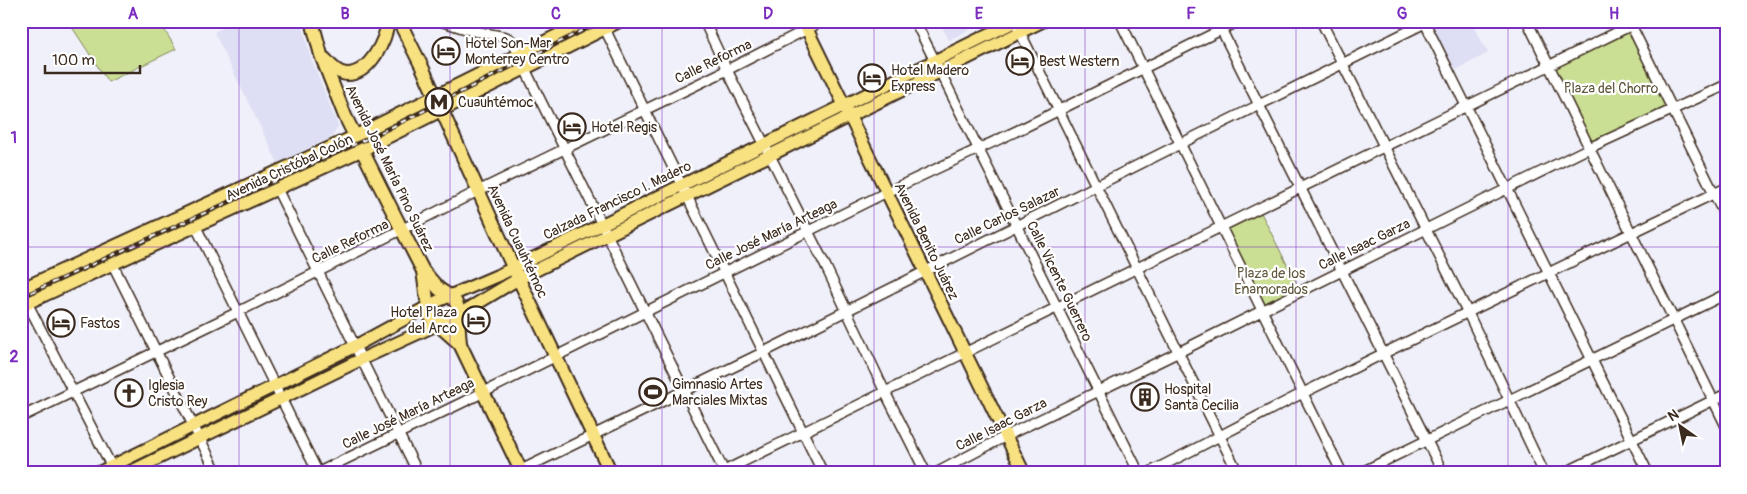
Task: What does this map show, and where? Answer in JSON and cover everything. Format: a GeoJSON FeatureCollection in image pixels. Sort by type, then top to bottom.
{"type":"FeatureCollection","features":[{"type":"Feature","properties":{"kind":"highway","name":"Avenida José María Pino Suárez"},"geometry":{"type":"LineString","coordinates":[[312,21],[322,55],[355,136],[402,230],[423,271],[439,289],[450,295],[457,305],[460,344]]}},
{"type":"Feature","properties":{"kind":"highway"},"geometry":{"type":"LineString","coordinates":[[322,55],[332,67],[342,73],[354,73],[370,61],[380,48],[384,40],[388,21]]}},
{"type":"Feature","properties":{"kind":"highway","name":"Avenida Cuauhtémoc"},"geometry":{"type":"LineString","coordinates":[[399,21],[611,473]]}},
{"type":"Feature","properties":{"kind":"highway","name":"Avenida José María Pino Suárez"},"geometry":{"type":"LineString","coordinates":[[423,271],[428,306],[433,320],[460,344],[484,392],[519,472]]}},
{"type":"Feature","properties":{"kind":"main road","name":"Avenida Cristóbal Colón"},"geometry":{"type":"LineString","coordinates":[[21,290],[435,98],[586,21]]}},
{"type":"Feature","properties":{"kind":"main road","name":"Avenida Cristóbal Colón"},"geometry":{"type":"LineString","coordinates":[[25,305],[362,150],[525,69],[603,25],[620,21]]}},
{"type":"Feature","properties":{"kind":"main road","name":"Calzada Francisco I. Madero"},"geometry":{"type":"LineString","coordinates":[[604,230],[681,185],[935,61],[1016,24],[1043,21]]}},
{"type":"Feature","properties":{"kind":"main road","name":"Calzada Francisco I. Madero"},"geometry":{"type":"LineString","coordinates":[[98,473],[113,469],[193,426],[355,346],[450,295],[516,273],[604,230],[687,196],[771,156],[850,115],[940,72],[1016,24]]}},
{"type":"Feature","properties":{"kind":"main road","name":"Avenida Benito Juárez"},"geometry":{"type":"LineString","coordinates":[[805,25],[1024,473]]}},
{"type":"Feature","properties":{"kind":"main road","name":"Calzada Francisco I. Madero"},"geometry":{"type":"LineString","coordinates":[[128,473],[199,437],[458,315],[516,273]]}},
{"type":"Feature","properties":{"kind":"street"},"geometry":{"type":"LineString","coordinates":[[440,21],[469,30],[506,37],[512,42],[520,55]]}},
{"type":"Feature","properties":{"kind":"street"},"geometry":{"type":"LineString","coordinates":[[704,21],[926,473]]}},
{"type":"Feature","properties":{"kind":"street","name":"Calle Reforma"},"geometry":{"type":"LineString","coordinates":[[21,417],[727,70],[805,25],[823,21]]}},
{"type":"Feature","properties":{"kind":"street","name":"Calle Vicente Guerrero"},"geometry":{"type":"LineString","coordinates":[[915,21],[1139,473]]}},
{"type":"Feature","properties":{"kind":"street"},"geometry":{"type":"LineString","coordinates":[[1120,21],[1342,473]]}},
{"type":"Feature","properties":{"kind":"street","name":"Calle José María Arteaga"},"geometry":{"type":"LineString","coordinates":[[317,473],[887,192],[1058,110],[1142,68],[1220,25],[1239,21]]}},
{"type":"Feature","properties":{"kind":"street"},"geometry":{"type":"LineString","coordinates":[[1321,21],[1468,313],[1544,473]]}},
{"type":"Feature","properties":{"kind":"street"},"geometry":{"type":"LineString","coordinates":[[1526,21],[1726,426]]}},
{"type":"Feature","properties":{"kind":"street"},"geometry":{"type":"LineString","coordinates":[[1426,22],[1548,274],[1648,473]]}},
{"type":"Feature","properties":{"kind":"street","name":"Calle Carlos Salazar"},"geometry":{"type":"LineString","coordinates":[[519,472],[1426,22]]}},
{"type":"Feature","properties":{"kind":"street"},"geometry":{"type":"LineString","coordinates":[[525,69],[723,472],[1056,307],[1301,189],[1633,23],[1726,218]]}},
{"type":"Feature","properties":{"kind":"street"},"geometry":{"type":"LineString","coordinates":[[1016,24],[1238,473]]}},
{"type":"Feature","properties":{"kind":"street"},"geometry":{"type":"LineString","coordinates":[[603,25],[823,473]]}},
{"type":"Feature","properties":{"kind":"street"},"geometry":{"type":"LineString","coordinates":[[1220,25],[1443,473]]}},
{"type":"Feature","properties":{"kind":"street","name":"Calle Isaac Garza"},"geometry":{"type":"LineString","coordinates":[[936,473],[1006,436],[1589,148],[1726,84]]}},
{"type":"Feature","properties":{"kind":"street"},"geometry":{"type":"LineString","coordinates":[[1148,473],[1302,394],[1726,188]]}},
{"type":"Feature","properties":{"kind":"street"},"geometry":{"type":"LineString","coordinates":[[277,189],[418,473]]}},
{"type":"Feature","properties":{"kind":"street"},"geometry":{"type":"LineString","coordinates":[[196,227],[317,473]]}},
{"type":"Feature","properties":{"kind":"street"},"geometry":{"type":"LineString","coordinates":[[113,265],[216,473]]}},
{"type":"Feature","properties":{"kind":"street"},"geometry":{"type":"LineString","coordinates":[[21,290],[25,305],[113,469]]}},
{"type":"Feature","properties":{"kind":"street"},"geometry":{"type":"LineString","coordinates":[[1360,473],[1726,294]]}},
{"type":"Feature","properties":{"kind":"street"},"geometry":{"type":"LineString","coordinates":[[1564,473],[1726,394]]}},
{"type":"Feature","properties":{"kind":"shaded area"},"geometry":{"type":"Polygon","coordinates":[[[237,21],[302,21],[309,53],[338,126],[332,137],[278,163],[214,32],[237,21]]]}},
{"type":"Feature","properties":{"kind":"shaded area"},"geometry":{"type":"Polygon","coordinates":[[[939,21],[986,21],[949,40],[939,21]]]}},
{"type":"Feature","properties":{"kind":"shaded area"},"geometry":{"type":"Polygon","coordinates":[[[1439,21],[1471,21],[1488,53],[1452,72],[1428,27],[1439,21]]]}},
{"type":"Feature","properties":{"kind":"green space"},"geometry":{"type":"Polygon","coordinates":[[[68,21],[159,21],[176,49],[108,82],[68,21]]]}},
{"type":"Feature","properties":{"kind":"green space","name":"Plaza del Chorro"},"geometry":{"type":"Polygon","coordinates":[[[1631,25],[1673,110],[1589,148],[1549,66],[1631,25]]]}},
{"type":"Feature","properties":{"kind":"green space","name":"Plaza de los Enamorados"},"geometry":{"type":"Polygon","coordinates":[[[1259,209],[1301,292],[1261,310],[1220,227],[1259,209]]]}},
{"type":"Feature","properties":{"kind":"railway"},"geometry":{"type":"LineString","coordinates":[[21,297],[388,129],[601,21]]}},
{"type":"Feature","properties":{"kind":"place","name":"Hotel Son-Mar Monterrey Centro"},"geometry":{"type":"Point","coordinates":[446,51]}},
{"type":"Feature","properties":{"kind":"place","name":"Best Western"},"geometry":{"type":"Point","coordinates":[1020,61]}},
{"type":"Feature","properties":{"kind":"place","name":"Hotel Madero Express"},"geometry":{"type":"Point","coordinates":[872,78]}},
{"type":"Feature","properties":{"kind":"place","name":"Cuauhtémoc"},"geometry":{"type":"Point","coordinates":[439,102]}},
{"type":"Feature","properties":{"kind":"place","name":"Hotel Regis"},"geometry":{"type":"Point","coordinates":[572,127]}},
{"type":"Feature","properties":{"kind":"place","name":"Hotel Plaza del Arco"},"geometry":{"type":"Point","coordinates":[476,320]}},
{"type":"Feature","properties":{"kind":"place","name":"Fastos"},"geometry":{"type":"Point","coordinates":[61,323]}},
{"type":"Feature","properties":{"kind":"place","name":"Gimnasio Artes Marciales Mixtas"},"geometry":{"type":"Point","coordinates":[653,392]}},
{"type":"Feature","properties":{"kind":"place","name":"Iglesia Cristo Rey"},"geometry":{"type":"Point","coordinates":[129,393]}},
{"type":"Feature","properties":{"kind":"place","name":"Hospital Santa Cecilia"},"geometry":{"type":"Point","coordinates":[1145,397]}}]}
